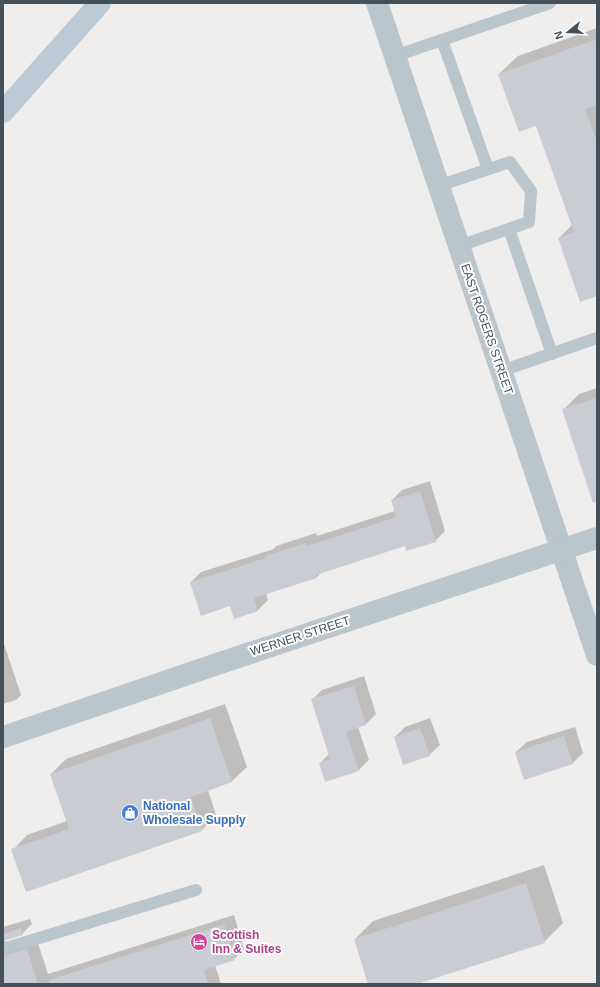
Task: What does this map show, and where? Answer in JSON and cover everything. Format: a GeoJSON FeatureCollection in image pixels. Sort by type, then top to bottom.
{"type":"FeatureCollection","features":[{"type":"Feature","properties":{"kind":"main road"},"geometry":{"type":"LineString","coordinates":[[3,112],[100,3]]}},
{"type":"Feature","properties":{"kind":"street","name":"EAST ROGERS STREET"},"geometry":{"type":"LineString","coordinates":[[377,3],[597,655]]}},
{"type":"Feature","properties":{"kind":"street","name":"WERNER STREET"},"geometry":{"type":"LineString","coordinates":[[3,737],[222,662],[597,538]]}},
{"type":"Feature","properties":{"kind":"lane"},"geometry":{"type":"LineString","coordinates":[[394,56],[550,3]]}},
{"type":"Feature","properties":{"kind":"lane"},"geometry":{"type":"LineString","coordinates":[[442,40],[488,169]]}},
{"type":"Feature","properties":{"kind":"lane"},"geometry":{"type":"LineString","coordinates":[[438,186],[510,162],[531,191],[529,222],[459,246]]}},
{"type":"Feature","properties":{"kind":"lane"},"geometry":{"type":"LineString","coordinates":[[509,229],[552,354]]}},
{"type":"Feature","properties":{"kind":"lane"},"geometry":{"type":"LineString","coordinates":[[501,371],[597,338]]}},
{"type":"Feature","properties":{"kind":"lane"},"geometry":{"type":"LineString","coordinates":[[3,949],[196,890]]}},
{"type":"Feature","properties":{"kind":"building"},"geometry":{"type":"Polygon","coordinates":[[[597,39],[597,105],[585,109],[597,142],[597,296],[580,302],[558,238],[574,232],[536,126],[519,132],[498,74],[597,39]]]}},
{"type":"Feature","properties":{"kind":"building"},"geometry":{"type":"Polygon","coordinates":[[[597,398],[597,502],[593,503],[562,409],[597,398]]]}},
{"type":"Feature","properties":{"kind":"building"},"geometry":{"type":"Polygon","coordinates":[[[420,491],[436,542],[406,551],[405,546],[316,575],[317,578],[254,598],[258,611],[234,619],[230,606],[201,616],[190,582],[266,558],[265,556],[306,543],[307,546],[396,517],[391,500],[420,491]]]}},
{"type":"Feature","properties":{"kind":"building"},"geometry":{"type":"Polygon","coordinates":[[[354,686],[366,725],[346,732],[359,771],[325,782],[319,763],[330,759],[311,699],[354,686]]]}},
{"type":"Feature","properties":{"kind":"building","name":"National Wholesale Supply"},"geometry":{"type":"Polygon","coordinates":[[[210,718],[232,782],[191,797],[202,831],[26,892],[11,849],[69,829],[50,774],[210,718]]]}},
{"type":"Feature","properties":{"kind":"building"},"geometry":{"type":"Polygon","coordinates":[[[420,728],[430,756],[403,765],[394,737],[420,728]]]}},
{"type":"Feature","properties":{"kind":"building"},"geometry":{"type":"Polygon","coordinates":[[[564,736],[573,764],[524,780],[515,752],[564,736]]]}},
{"type":"Feature","properties":{"kind":"building"},"geometry":{"type":"Polygon","coordinates":[[[526,883],[545,943],[417,984],[368,984],[354,939],[526,883]]]}},
{"type":"Feature","properties":{"kind":"building","name":"Scottish Inn & Suites"},"geometry":{"type":"Polygon","coordinates":[[[224,924],[235,960],[204,970],[208,984],[50,984],[49,980],[224,924]]]}},
{"type":"Feature","properties":{"kind":"building"},"geometry":{"type":"Polygon","coordinates":[[[21,928],[23,935],[3,941],[3,934],[21,928]]]}},
{"type":"Feature","properties":{"kind":"building"},"geometry":{"type":"Polygon","coordinates":[[[27,949],[38,984],[3,984],[3,956],[27,949]]]}},
{"type":"Feature","properties":{"kind":"place","name":"National Wholesale Supply"},"geometry":{"type":"Point","coordinates":[130,813]}},
{"type":"Feature","properties":{"kind":"place","name":"Scottish Inn & Suites"},"geometry":{"type":"Point","coordinates":[199,942]}}]}
